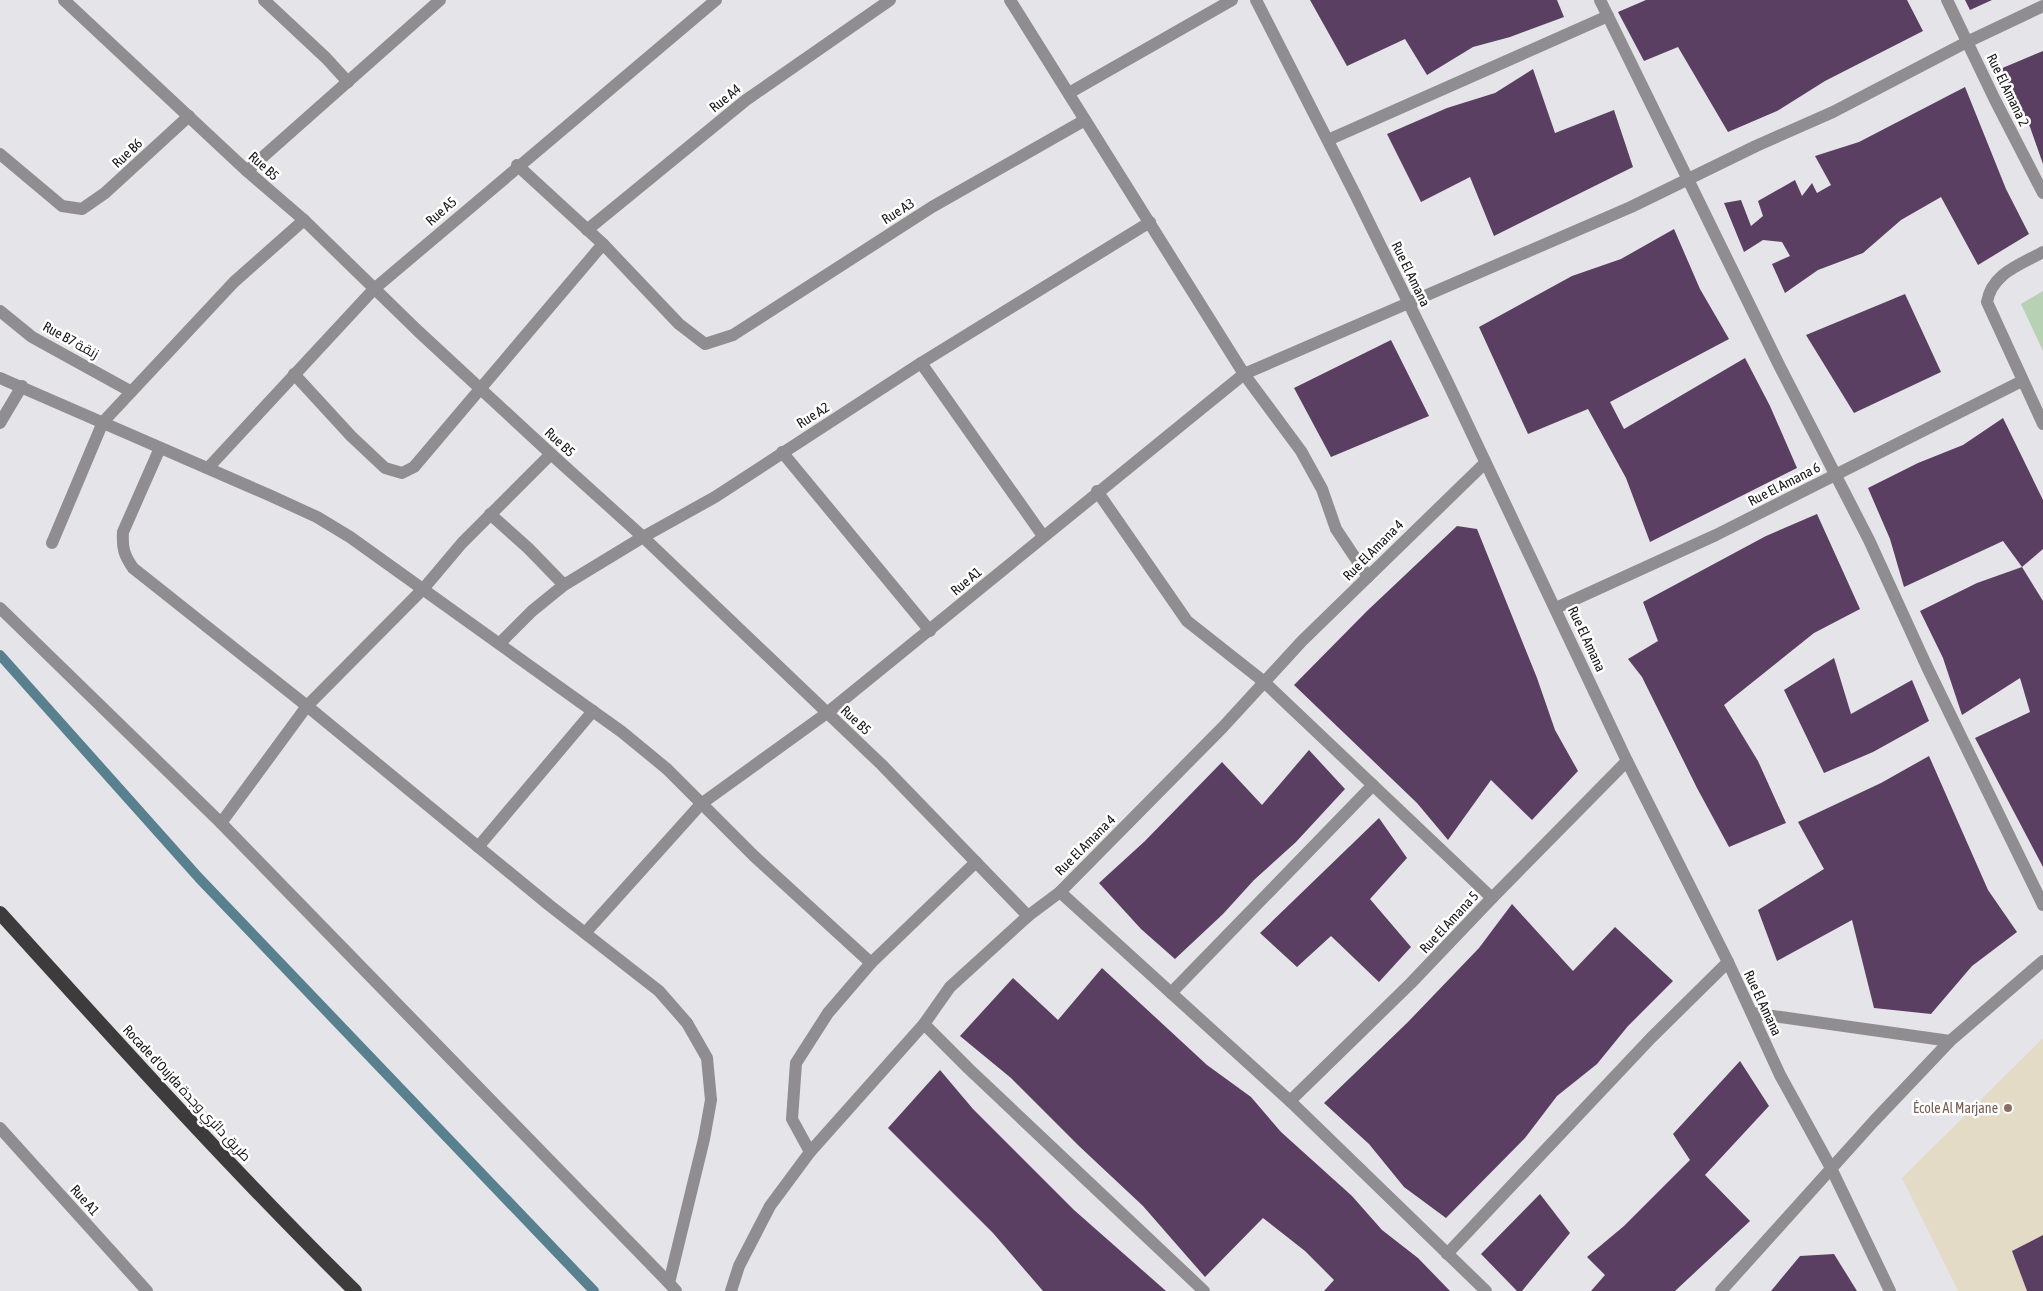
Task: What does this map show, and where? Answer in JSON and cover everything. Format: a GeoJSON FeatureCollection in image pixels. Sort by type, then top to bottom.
{"type":"FeatureCollection","features":[{"type":"Feature","properties":{"kind":"highway","name":"Rocade d'Oujda طريق دائري وجدة"},"geometry":{"type":"LineString","coordinates":[[0,913],[144,1072],[299,1236],[355,1291]]}},
{"type":"Feature","properties":{"kind":"street","name":"Rue B5"},"geometry":{"type":"LineString","coordinates":[[64,0],[247,171],[304,220],[374,289],[643,537],[882,765],[1028,916]]}},
{"type":"Feature","properties":{"kind":"street"},"geometry":{"type":"LineString","coordinates":[[264,0],[326,58],[348,82]]}},
{"type":"Feature","properties":{"kind":"street"},"geometry":{"type":"LineString","coordinates":[[247,171],[440,0]]}},
{"type":"Feature","properties":{"kind":"street","name":"Rue A5"},"geometry":{"type":"LineString","coordinates":[[208,468],[374,289],[517,165],[716,0]]}},
{"type":"Feature","properties":{"kind":"street","name":"Rue A4"},"geometry":{"type":"LineString","coordinates":[[588,230],[746,100],[890,0]]}},
{"type":"Feature","properties":{"kind":"street"},"geometry":{"type":"LineString","coordinates":[[1010,0],[1244,374],[1301,450],[1322,489],[1336,529],[1368,577]]}},
{"type":"Feature","properties":{"kind":"street"},"geometry":{"type":"LineString","coordinates":[[1069,93],[1232,0]]}},
{"type":"Feature","properties":{"kind":"street","name":"Rue El Amana"},"geometry":{"type":"LineString","coordinates":[[1256,0],[1409,302],[1484,463],[1556,608],[1627,761],[1728,962],[1780,1075],[1831,1168],[1890,1291]]}},
{"type":"Feature","properties":{"kind":"street"},"geometry":{"type":"LineString","coordinates":[[1600,0],[1780,367],[1836,475],[2000,822],[2043,905]]}},
{"type":"Feature","properties":{"kind":"street","name":"Rue El Amana 2"},"geometry":{"type":"LineString","coordinates":[[1947,0],[2043,193]]}},
{"type":"Feature","properties":{"kind":"street","name":"Rue A1"},"geometry":{"type":"LineString","coordinates":[[585,933],[701,804],[827,713],[1244,374],[1631,207],[1833,112],[1967,42],[2043,6]]}},
{"type":"Feature","properties":{"kind":"street"},"geometry":{"type":"LineString","coordinates":[[1328,140],[1608,16]]}},
{"type":"Feature","properties":{"kind":"street","name":"Rue B6"},"geometry":{"type":"LineString","coordinates":[[0,154],[62,206],[82,209],[105,193],[189,116]]}},
{"type":"Feature","properties":{"kind":"street","name":"Rue A3"},"geometry":{"type":"LineString","coordinates":[[517,165],[603,244],[692,336],[705,344],[733,335],[932,208],[1085,120]]}},
{"type":"Feature","properties":{"kind":"street"},"geometry":{"type":"LineString","coordinates":[[52,542],[103,422],[234,282],[304,220]]}},
{"type":"Feature","properties":{"kind":"street","name":"Rue A2"},"geometry":{"type":"LineString","coordinates":[[500,643],[532,611],[564,585],[643,537],[715,497],[921,364],[1150,222]]}},
{"type":"Feature","properties":{"kind":"street"},"geometry":{"type":"LineString","coordinates":[[294,374],[351,436],[385,468],[402,474],[414,468],[603,244]]}},
{"type":"Feature","properties":{"kind":"street"},"geometry":{"type":"LineString","coordinates":[[2043,252],[2004,274],[1995,282],[1990,290],[1987,302],[2043,424]]}},
{"type":"Feature","properties":{"kind":"street","name":"Rue B7 زنقة"},"geometry":{"type":"LineString","coordinates":[[0,311],[32,336],[130,391]]}},
{"type":"Feature","properties":{"kind":"street"},"geometry":{"type":"LineString","coordinates":[[921,364],[984,450],[1043,536]]}},
{"type":"Feature","properties":{"kind":"street"},"geometry":{"type":"LineString","coordinates":[[0,378],[22,386],[317,517],[424,588],[622,732],[667,769],[701,804],[871,963]]}},
{"type":"Feature","properties":{"kind":"street","name":"Rue El Amana 6"},"geometry":{"type":"LineString","coordinates":[[1556,608],[1716,535],[2022,381]]}},
{"type":"Feature","properties":{"kind":"street"},"geometry":{"type":"LineString","coordinates":[[0,423],[22,386]]}},
{"type":"Feature","properties":{"kind":"street"},"geometry":{"type":"LineString","coordinates":[[160,448],[124,532],[122,546],[124,556],[132,568],[307,706],[478,847],[659,991],[687,1023],[707,1058],[711,1100],[672,1287]]}},
{"type":"Feature","properties":{"kind":"street"},"geometry":{"type":"LineString","coordinates":[[782,452],[930,631]]}},
{"type":"Feature","properties":{"kind":"street"},"geometry":{"type":"LineString","coordinates":[[221,824],[307,706],[424,588],[462,543],[490,514],[551,454]]}},
{"type":"Feature","properties":{"kind":"street","name":"Rue El Amana 4"},"geometry":{"type":"LineString","coordinates":[[731,1291],[739,1266],[770,1206],[810,1152],[924,1024],[961,975],[1028,916],[1060,892],[1223,727],[1263,682],[1484,463]]}},
{"type":"Feature","properties":{"kind":"street"},"geometry":{"type":"LineString","coordinates":[[1097,492],[1187,621],[1263,682],[1492,898]]}},
{"type":"Feature","properties":{"kind":"street"},"geometry":{"type":"LineString","coordinates":[[490,514],[528,548],[564,585]]}},
{"type":"Feature","properties":{"kind":"street"},"geometry":{"type":"LineString","coordinates":[[0,608],[221,824],[672,1287]]}},
{"type":"Feature","properties":{"kind":"street"},"geometry":{"type":"LineString","coordinates":[[478,847],[593,711]]}},
{"type":"Feature","properties":{"kind":"street","name":"Rue El Amana 5"},"geometry":{"type":"LineString","coordinates":[[1290,1101],[1411,983],[1627,761]]}},
{"type":"Feature","properties":{"kind":"street"},"geometry":{"type":"LineString","coordinates":[[1171,993],[1373,785]]}},
{"type":"Feature","properties":{"kind":"street"},"geometry":{"type":"LineString","coordinates":[[810,1152],[792,1119],[796,1063],[828,1013],[871,963],[976,862]]}},
{"type":"Feature","properties":{"kind":"street"},"geometry":{"type":"LineString","coordinates":[[1060,892],[1290,1101],[1486,1291]]}},
{"type":"Feature","properties":{"kind":"street"},"geometry":{"type":"LineString","coordinates":[[1721,1291],[1831,1168],[1950,1041],[2043,961]]}},
{"type":"Feature","properties":{"kind":"street"},"geometry":{"type":"LineString","coordinates":[[1447,1254],[1651,1038],[1728,962]]}},
{"type":"Feature","properties":{"kind":"street"},"geometry":{"type":"LineString","coordinates":[[1752,1013],[1950,1041]]}},
{"type":"Feature","properties":{"kind":"street"},"geometry":{"type":"LineString","coordinates":[[924,1024],[1204,1291]]}},
{"type":"Feature","properties":{"kind":"street","name":"Rue A1"},"geometry":{"type":"LineString","coordinates":[[0,1128],[147,1291]]}},
{"type":"Feature","properties":{"kind":"shaded area","name":"École Al Marjane"},"geometry":{"type":"Polygon","coordinates":[[[2043,1038],[2043,1291],[1958,1291],[1902,1178],[2043,1038]]]}},
{"type":"Feature","properties":{"kind":"green space"},"geometry":{"type":"Polygon","coordinates":[[[2043,291],[2043,351],[2021,304],[2043,291]]]}},
{"type":"Feature","properties":{"kind":"building"},"geometry":{"type":"Polygon","coordinates":[[[1310,0],[1557,0],[1564,17],[1510,37],[1473,47],[1427,75],[1405,39],[1347,66],[1310,0]]]}},
{"type":"Feature","properties":{"kind":"building"},"geometry":{"type":"Polygon","coordinates":[[[1646,0],[1907,0],[1923,31],[1825,81],[1777,111],[1728,132],[1678,47],[1644,61],[1618,12],[1646,0]]]}},
{"type":"Feature","properties":{"kind":"building"},"geometry":{"type":"Polygon","coordinates":[[[1965,0],[1992,0],[1970,10],[1965,0]]]}},
{"type":"Feature","properties":{"kind":"building"},"geometry":{"type":"Polygon","coordinates":[[[2043,51],[2043,164],[2030,127],[2000,69],[2043,51]]]}},
{"type":"Feature","properties":{"kind":"building"},"geometry":{"type":"Polygon","coordinates":[[[1533,69],[1555,133],[1614,110],[1633,167],[1494,236],[1470,177],[1421,202],[1387,134],[1447,108],[1495,93],[1533,69]]]}},
{"type":"Feature","properties":{"kind":"building"},"geometry":{"type":"Polygon","coordinates":[[[1965,87],[2006,189],[2029,234],[1978,265],[1941,197],[1901,220],[1863,253],[1818,270],[1785,293],[1772,264],[1790,256],[1782,242],[1763,240],[1744,252],[1724,203],[1741,200],[1751,226],[1763,216],[1758,201],[1795,180],[1802,196],[1812,183],[1817,193],[1831,185],[1815,156],[1859,142],[1965,87]]]}},
{"type":"Feature","properties":{"kind":"building"},"geometry":{"type":"Polygon","coordinates":[[[1674,229],[1700,289],[1729,339],[1610,402],[1624,429],[1745,358],[1770,406],[1797,468],[1650,542],[1626,478],[1588,409],[1528,434],[1479,327],[1572,276],[1621,259],[1674,229]]]}},
{"type":"Feature","properties":{"kind":"building"},"geometry":{"type":"Polygon","coordinates":[[[1905,294],[1941,372],[1854,413],[1806,335],[1905,294]]]}},
{"type":"Feature","properties":{"kind":"building"},"geometry":{"type":"Polygon","coordinates":[[[1391,340],[1429,416],[1331,457],[1294,388],[1391,340]]]}},
{"type":"Feature","properties":{"kind":"building"},"geometry":{"type":"Polygon","coordinates":[[[2003,418],[2043,500],[2043,549],[2022,567],[2003,541],[1904,587],[1890,539],[1868,488],[1918,463],[1963,445],[2003,418]]]}},
{"type":"Feature","properties":{"kind":"building"},"geometry":{"type":"Polygon","coordinates":[[[1817,514],[1860,609],[1814,633],[1724,705],[1758,761],[1786,823],[1729,847],[1697,788],[1642,677],[1628,659],[1658,641],[1643,602],[1766,536],[1817,514]]]}},
{"type":"Feature","properties":{"kind":"building"},"geometry":{"type":"Polygon","coordinates":[[[1457,526],[1477,529],[1537,678],[1555,730],[1578,771],[1532,820],[1491,780],[1448,840],[1417,803],[1294,685],[1367,611],[1457,526]]]}},
{"type":"Feature","properties":{"kind":"building"},"geometry":{"type":"Polygon","coordinates":[[[2022,567],[2043,601],[2043,867],[1975,738],[2030,712],[2020,678],[1962,715],[1943,658],[1920,611],[1977,583],[2022,567]]]}},
{"type":"Feature","properties":{"kind":"building"},"geometry":{"type":"Polygon","coordinates":[[[1834,658],[1851,714],[1912,680],[1929,721],[1873,752],[1824,773],[1784,690],[1834,658]]]}},
{"type":"Feature","properties":{"kind":"building"},"geometry":{"type":"Polygon","coordinates":[[[1309,750],[1345,789],[1296,842],[1254,880],[1223,914],[1175,959],[1141,929],[1099,883],[1145,841],[1222,762],[1262,805],[1309,750]]]}},
{"type":"Feature","properties":{"kind":"building"},"geometry":{"type":"Polygon","coordinates":[[[1929,756],[1988,890],[2017,932],[1972,966],[1931,1014],[1874,1008],[1852,920],[1777,961],[1758,910],[1824,869],[1798,822],[1881,783],[1929,756]]]}},
{"type":"Feature","properties":{"kind":"building"},"geometry":{"type":"Polygon","coordinates":[[[1379,818],[1407,858],[1370,899],[1411,947],[1379,982],[1331,936],[1297,967],[1260,933],[1379,818]]]}},
{"type":"Feature","properties":{"kind":"building"},"geometry":{"type":"Polygon","coordinates":[[[1512,904],[1573,971],[1615,927],[1673,981],[1628,1026],[1597,1064],[1557,1096],[1525,1138],[1446,1218],[1404,1187],[1369,1144],[1324,1103],[1408,1022],[1479,948],[1512,904]]]}},
{"type":"Feature","properties":{"kind":"building"},"geometry":{"type":"Polygon","coordinates":[[[1102,968],[1207,1065],[1251,1097],[1281,1132],[1352,1196],[1382,1230],[1418,1258],[1450,1291],[1324,1291],[1334,1280],[1305,1251],[1263,1218],[1205,1277],[1143,1206],[1011,1078],[960,1036],[1013,978],[1058,1020],[1102,968]]]}},
{"type":"Feature","properties":{"kind":"building"},"geometry":{"type":"Polygon","coordinates":[[[1740,1061],[1769,1106],[1705,1175],[1750,1221],[1675,1291],[1591,1291],[1605,1275],[1587,1257],[1624,1226],[1690,1160],[1673,1134],[1740,1061]]]}},
{"type":"Feature","properties":{"kind":"building"},"geometry":{"type":"Polygon","coordinates":[[[940,1070],[973,1109],[1074,1210],[1166,1291],[1043,1291],[993,1233],[888,1128],[940,1070]]]}},
{"type":"Feature","properties":{"kind":"building"},"geometry":{"type":"Polygon","coordinates":[[[1540,1194],[1570,1233],[1522,1291],[1517,1291],[1481,1254],[1540,1194]]]}},
{"type":"Feature","properties":{"kind":"building"},"geometry":{"type":"Polygon","coordinates":[[[2043,1235],[2043,1291],[2027,1291],[2012,1251],[2043,1235]]]}},
{"type":"Feature","properties":{"kind":"building"},"geometry":{"type":"Polygon","coordinates":[[[1834,1254],[1857,1291],[1771,1291],[1800,1256],[1834,1254]]]}},
{"type":"Feature","properties":{"kind":"waterway"},"geometry":{"type":"LineString","coordinates":[[0,655],[199,878],[594,1291]]}},
{"type":"Feature","properties":{"kind":"place","name":"École Al Marjane"},"geometry":{"type":"Point","coordinates":[2008,1108]}}]}
